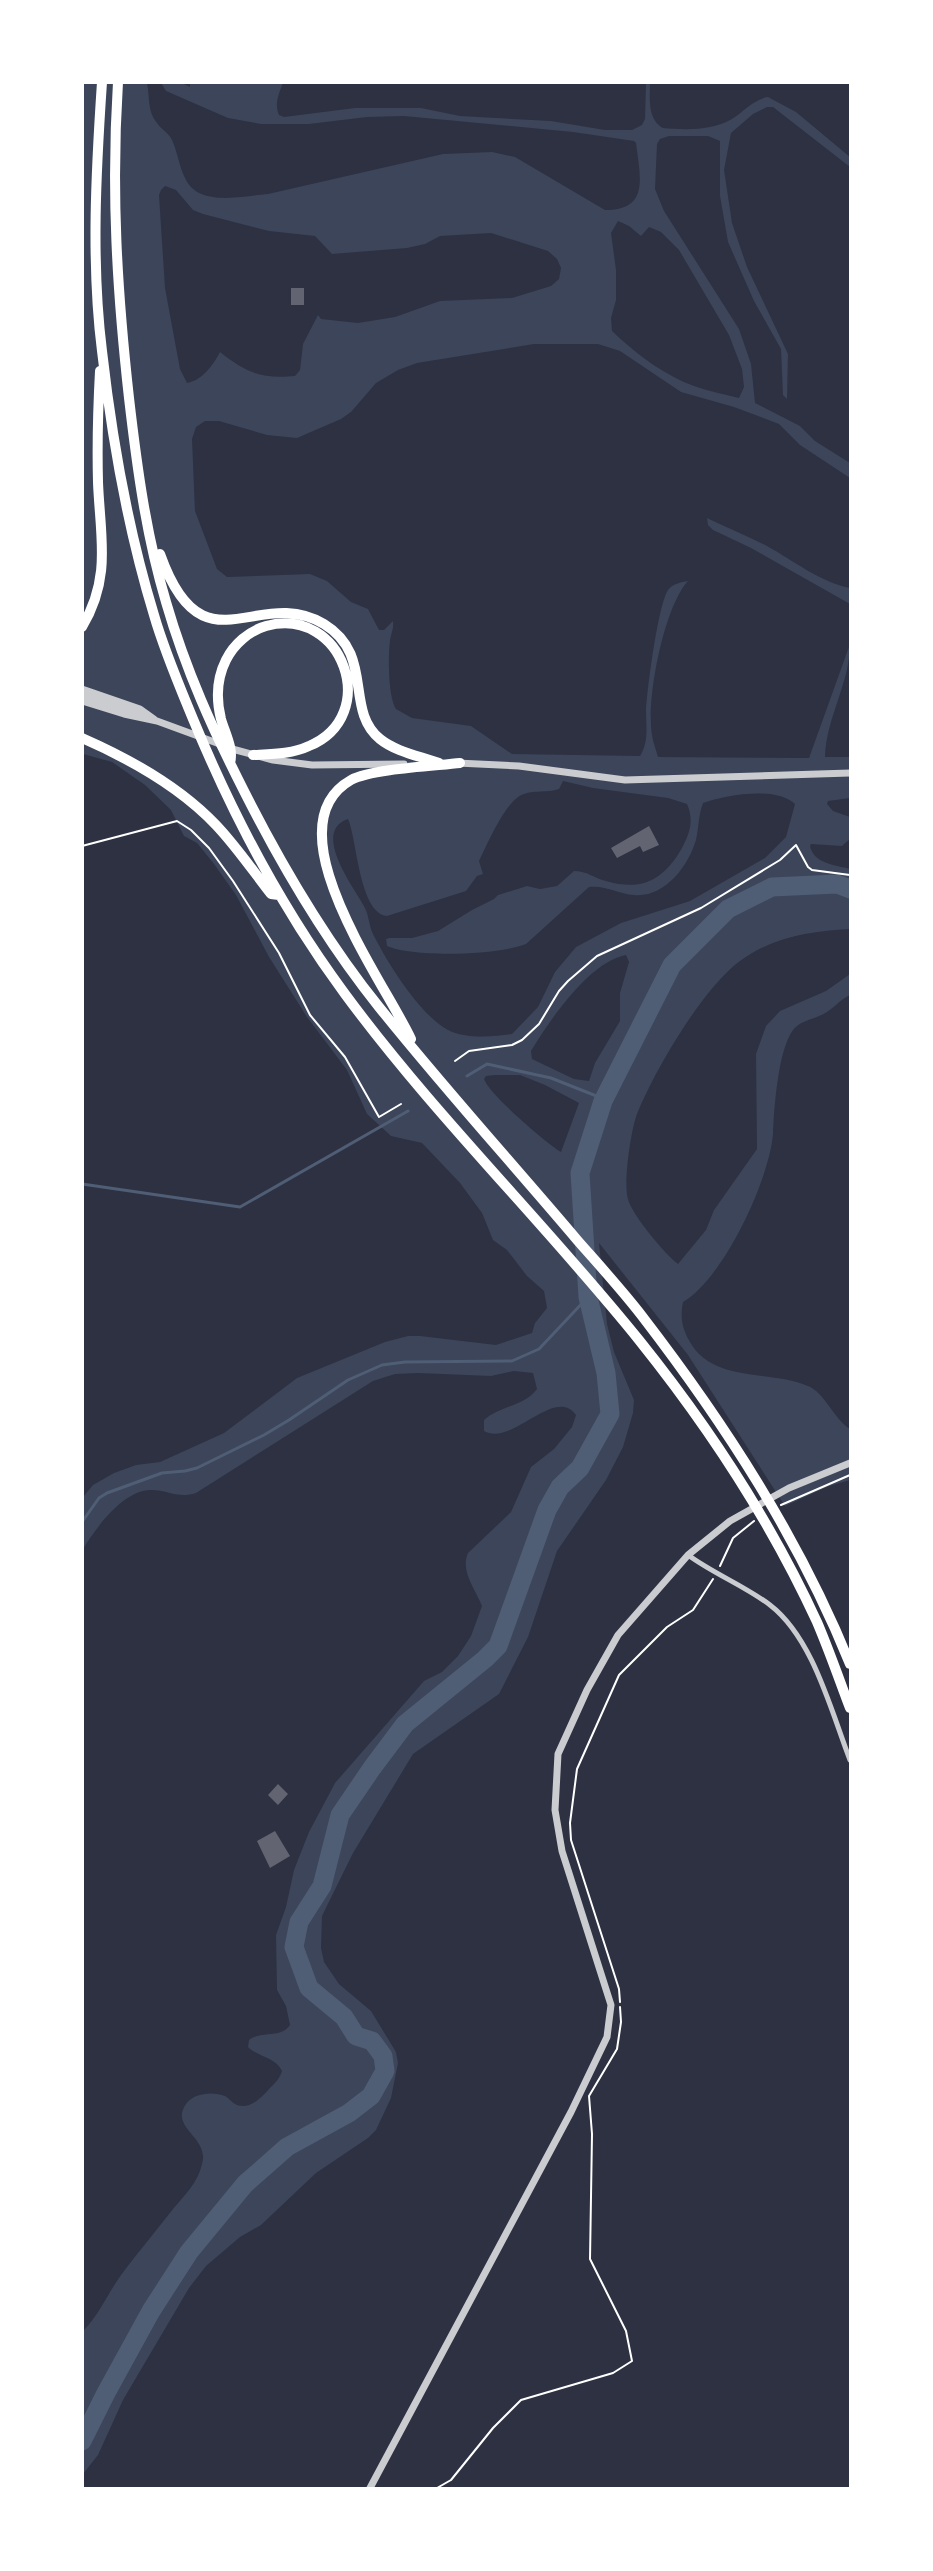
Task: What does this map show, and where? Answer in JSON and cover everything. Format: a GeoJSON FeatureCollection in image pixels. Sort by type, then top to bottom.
{"type":"FeatureCollection","features":[{"type":"Feature","properties":{"kind":"highway"},"geometry":{"type":"LineString","coordinates":[[82,627],[97,598],[102,568],[98,457],[101,350],[97,288],[97,154],[102,82]]}},
{"type":"Feature","properties":{"kind":"highway"},"geometry":{"type":"LineString","coordinates":[[118,82],[114,224],[119,311],[136,462],[148,530],[165,600],[186,664],[222,751],[230,762],[274,850],[305,902],[377,1005],[641,1314],[709,1407],[788,1532],[827,1607],[850,1664]]}},
{"type":"Feature","properties":{"kind":"highway"},"geometry":{"type":"LineString","coordinates":[[101,350],[122,481],[154,615],[210,761],[253,848],[279,895],[346,996],[423,1092],[638,1340],[689,1406],[775,1540],[817,1623],[850,1708]]}},
{"type":"Feature","properties":{"kind":"highway"},"geometry":{"type":"LineString","coordinates":[[148,530],[171,583],[186,602],[199,613],[215,619],[232,621],[275,613],[295,613],[314,619],[330,628],[346,644],[354,661],[363,713],[375,734],[395,749],[439,763]]}},
{"type":"Feature","properties":{"kind":"highway"},"geometry":{"type":"LineString","coordinates":[[230,762],[232,755],[220,718],[218,693],[227,658],[243,638],[261,628],[284,623],[312,629],[334,648],[343,661],[348,689],[343,713],[331,731],[310,746],[279,754],[254,755]]}},
{"type":"Feature","properties":{"kind":"highway"},"geometry":{"type":"LineString","coordinates":[[82,738],[127,760],[175,790],[216,825],[271,894],[279,895]]}},
{"type":"Feature","properties":{"kind":"highway"},"geometry":{"type":"LineString","coordinates":[[415,1049],[399,1013],[351,930],[332,886],[322,847],[323,816],[331,799],[352,780],[372,774],[460,763]]}},
{"type":"Feature","properties":{"kind":"street"},"geometry":{"type":"LineString","coordinates":[[82,689],[140,709],[157,720],[254,755],[312,765],[460,763],[519,766],[625,780],[850,773]]}},
{"type":"Feature","properties":{"kind":"street"},"geometry":{"type":"LineString","coordinates":[[82,694],[134,712],[148,719]]}},
{"type":"Feature","properties":{"kind":"street"},"geometry":{"type":"LineString","coordinates":[[82,701],[157,720]]}},
{"type":"Feature","properties":{"kind":"street"},"geometry":{"type":"LineString","coordinates":[[370,2488],[571,2112],[607,2036],[612,2005],[562,1851],[556,1825],[558,1754],[587,1690],[618,1635],[688,1555],[730,1521],[789,1488],[850,1463]]}},
{"type":"Feature","properties":{"kind":"street"},"geometry":{"type":"LineString","coordinates":[[688,1555],[771,1605],[797,1632],[814,1668],[850,1760]]}},
{"type":"Feature","properties":{"kind":"path"},"geometry":{"type":"LineString","coordinates":[[82,846],[177,821],[191,830],[209,848],[233,881],[279,953],[310,1015],[345,1057],[379,1118],[401,1104]]}},
{"type":"Feature","properties":{"kind":"path"},"geometry":{"type":"LineString","coordinates":[[455,1060],[469,1052],[512,1044],[522,1040],[539,1024],[559,991],[597,956],[700,908],[780,860],[796,845],[812,870],[850,875]]}},
{"type":"Feature","properties":{"kind":"path"},"geometry":{"type":"LineString","coordinates":[[437,2488],[451,2480],[493,2428],[521,2400],[613,2373],[632,2361],[626,2331],[590,2260],[592,2134],[589,2096],[617,2049],[621,2022],[619,1989],[571,1840],[570,1823],[577,1769],[619,1675],[667,1627],[693,1610],[717,1574]]}},
{"type":"Feature","properties":{"kind":"shaded area"},"geometry":{"type":"Polygon","coordinates":[[[190,82],[283,83],[277,106],[279,115],[284,117],[355,108],[421,108],[460,116],[551,121],[605,130],[632,130],[642,125],[645,119],[646,83],[650,83],[650,108],[654,119],[663,128],[689,129],[715,126],[732,119],[753,103],[768,97],[796,112],[850,157],[850,167],[773,107],[767,107],[753,114],[731,133],[724,170],[732,223],[747,267],[788,354],[787,399],[783,395],[781,349],[754,301],[728,242],[720,196],[720,141],[708,136],[669,136],[660,139],[657,144],[655,189],[664,211],[739,329],[751,364],[755,403],[800,426],[815,441],[850,463],[850,478],[800,445],[779,424],[734,407],[681,392],[620,351],[598,344],[534,344],[417,363],[398,370],[376,383],[351,412],[341,419],[297,438],[267,435],[219,421],[205,421],[196,427],[192,439],[195,511],[217,569],[227,577],[310,574],[327,581],[351,602],[368,609],[379,630],[384,630],[393,621],[389,648],[389,676],[391,695],[396,709],[412,718],[471,726],[512,754],[640,756],[646,739],[648,685],[660,612],[668,590],[680,583],[688,581],[671,611],[664,632],[654,677],[651,719],[652,738],[658,757],[809,758],[850,644],[846,673],[829,728],[825,757],[850,757],[850,798],[828,801],[827,804],[833,811],[850,817],[850,839],[842,846],[811,844],[810,846],[816,857],[826,863],[850,869],[850,929],[806,934],[765,946],[740,961],[725,974],[695,1010],[667,1054],[645,1096],[635,1121],[630,1144],[626,1182],[628,1199],[642,1224],[678,1264],[706,1230],[714,1210],[757,1149],[756,1054],[766,1026],[780,1011],[826,991],[850,974],[850,995],[823,1014],[798,1025],[788,1039],[780,1065],[770,1154],[763,1177],[753,1202],[728,1251],[713,1273],[698,1290],[683,1302],[682,1318],[683,1327],[690,1342],[700,1355],[713,1364],[728,1370],[793,1381],[814,1389],[844,1425],[850,1429],[850,1480],[829,1486],[785,1506],[688,1355],[599,1243],[607,1324],[614,1352],[634,1400],[633,1413],[623,1447],[606,1480],[557,1551],[528,1637],[499,1694],[413,1754],[353,1853],[322,1916],[321,1948],[324,1962],[339,1984],[371,2011],[396,2052],[398,2063],[391,2098],[376,2130],[368,2138],[316,2173],[261,2225],[240,2237],[206,2266],[189,2288],[123,2400],[98,2455],[83,2474],[83,2331],[94,2318],[121,2275],[186,2193],[200,2171],[203,2155],[196,2139],[182,2120],[182,2112],[189,2100],[204,2094],[220,2094],[237,2105],[247,2106],[263,2096],[281,2074],[282,2071],[279,2066],[248,2047],[249,2040],[254,2037],[281,2032],[290,2025],[286,2006],[277,1990],[276,1935],[286,1907],[294,1870],[309,1832],[335,1783],[424,1681],[442,1672],[458,1656],[471,1636],[482,1606],[467,1573],[466,1560],[468,1553],[511,1512],[531,1467],[554,1449],[572,1427],[576,1415],[567,1408],[557,1407],[545,1411],[507,1431],[495,1434],[484,1431],[484,1420],[490,1415],[519,1403],[532,1395],[537,1389],[533,1373],[514,1371],[491,1376],[395,1374],[373,1381],[196,1493],[178,1495],[151,1490],[130,1496],[103,1521],[83,1549],[83,1497],[93,1485],[114,1473],[136,1465],[160,1462],[224,1433],[297,1378],[385,1342],[408,1336],[420,1336],[496,1345],[532,1333],[535,1323],[547,1308],[544,1291],[527,1276],[507,1250],[493,1240],[482,1213],[460,1183],[422,1143],[391,1136],[367,1114],[347,1070],[307,1017],[269,957],[236,895],[197,843],[184,836],[171,810],[145,785],[112,762],[83,754],[83,83],[147,83],[152,114],[172,140],[186,180],[201,194],[212,197],[235,198],[268,194],[443,154],[492,152],[515,157],[605,210],[619,209],[636,198],[640,179],[636,143],[634,141],[573,132],[404,116],[367,117],[309,124],[261,124],[228,118],[166,91],[161,83],[182,83],[190,87],[190,82]],[[165,186],[159,195],[165,288],[180,369],[187,383],[203,375],[211,367],[220,352],[238,365],[255,373],[283,377],[295,376],[300,370],[303,344],[318,315],[321,319],[358,323],[395,317],[440,301],[512,298],[551,286],[559,279],[561,268],[557,259],[548,251],[491,233],[440,236],[425,244],[407,248],[332,254],[315,236],[269,231],[203,214],[193,210],[176,190],[165,186]],[[618,221],[611,233],[616,270],[616,300],[611,318],[612,331],[640,355],[672,376],[699,388],[739,398],[744,387],[742,369],[729,335],[679,250],[661,232],[649,227],[641,236],[629,226],[618,221]],[[563,781],[559,789],[524,794],[510,804],[479,861],[483,874],[477,876],[466,891],[387,916],[378,912],[370,902],[360,874],[348,819],[337,826],[333,836],[334,848],[339,862],[365,908],[379,946],[415,1000],[448,1030],[471,1036],[512,1034],[538,1007],[555,972],[576,947],[621,923],[690,901],[765,858],[786,837],[795,804],[787,798],[764,794],[737,795],[703,803],[696,840],[692,850],[681,870],[665,886],[645,895],[623,893],[601,887],[589,887],[526,944],[497,951],[456,954],[416,952],[387,946],[386,939],[389,938],[412,938],[438,931],[498,895],[527,886],[540,889],[557,886],[574,871],[583,872],[602,880],[619,884],[642,884],[660,875],[668,868],[687,837],[691,821],[687,804],[668,798],[593,788],[563,781]],[[626,955],[612,960],[598,969],[572,994],[531,1051],[532,1059],[574,1079],[589,1081],[595,1063],[620,1021],[620,993],[629,962],[626,955]],[[520,1075],[486,1076],[484,1079],[506,1106],[561,1152],[579,1103],[545,1085],[520,1075]]]}},
{"type":"Feature","properties":{"kind":"shaded area"},"geometry":{"type":"Polygon","coordinates":[[[707,518],[767,546],[828,581],[850,588],[850,604],[751,548],[713,530],[708,525],[707,518]]]}},
{"type":"Feature","properties":{"kind":"building"},"geometry":{"type":"Polygon","coordinates":[[[291,288],[304,288],[304,305],[291,305],[291,288]]]}},
{"type":"Feature","properties":{"kind":"building"},"geometry":{"type":"Polygon","coordinates":[[[649,826],[659,845],[643,852],[640,846],[617,858],[611,848],[649,826]]]}},
{"type":"Feature","properties":{"kind":"building"},"geometry":{"type":"Polygon","coordinates":[[[278,1784],[288,1794],[278,1805],[268,1795],[278,1784]]]}},
{"type":"Feature","properties":{"kind":"building"},"geometry":{"type":"Polygon","coordinates":[[[275,1831],[290,1856],[270,1868],[257,1841],[275,1831]]]}},
{"type":"Feature","properties":{"kind":"waterway"},"geometry":{"type":"LineString","coordinates":[[82,2441],[151,2311],[189,2252],[245,2184],[287,2147],[349,2113],[371,2096],[385,2071],[383,2056],[372,2041],[356,2036],[344,2017],[309,1988],[294,1947],[299,1922],[322,1886],[340,1815],[372,1768],[405,1724],[485,1659],[498,1646],[547,1510],[560,1487],[580,1468],[610,1414],[606,1373],[588,1297],[580,1173],[603,1101],[672,965],[728,909],[772,887],[837,884],[850,889]]}},
{"type":"Feature","properties":{"kind":"waterway"},"geometry":{"type":"LineString","coordinates":[[467,1076],[487,1064],[551,1078],[604,1099]]}},
{"type":"Feature","properties":{"kind":"waterway"},"geometry":{"type":"LineString","coordinates":[[82,1184],[240,1207],[408,1111]]}},
{"type":"Feature","properties":{"kind":"waterway"},"geometry":{"type":"LineString","coordinates":[[82,1522],[99,1498],[107,1493],[162,1473],[197,1468],[264,1435],[348,1380],[382,1365],[405,1362],[512,1361],[539,1349],[588,1297]]}}]}
